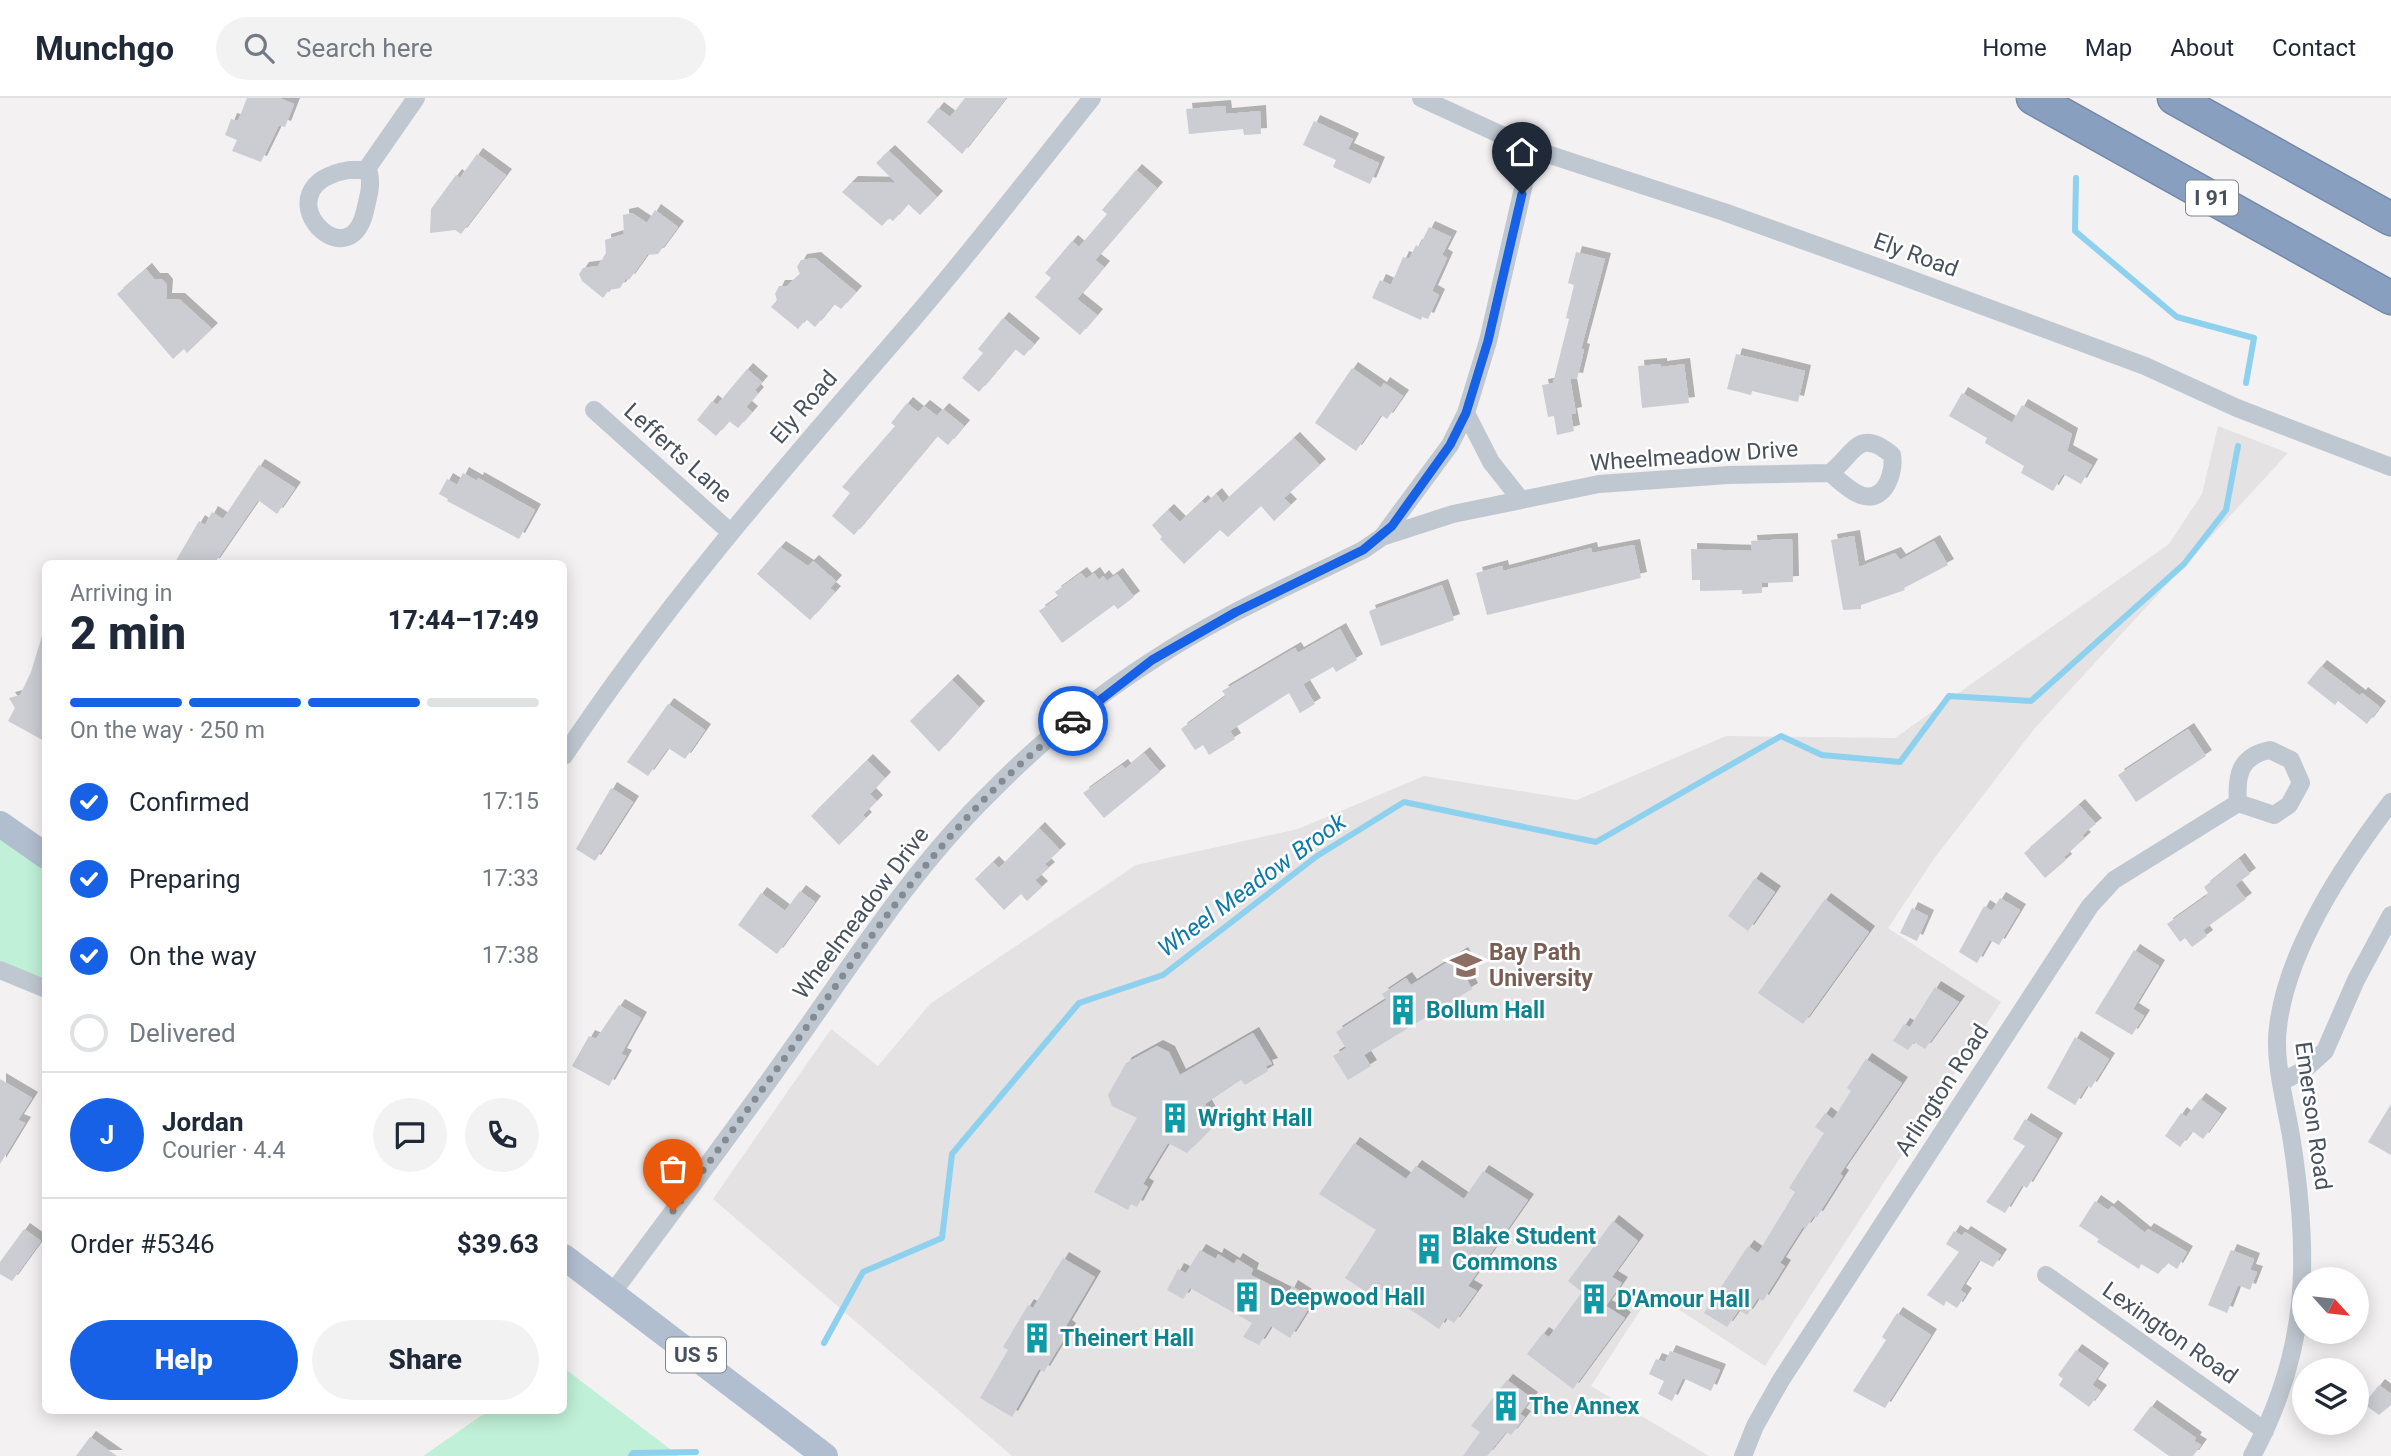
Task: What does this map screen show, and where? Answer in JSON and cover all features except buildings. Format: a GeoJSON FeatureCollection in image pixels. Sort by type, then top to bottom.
{"type":"FeatureCollection","features":[{"type":"Feature","properties":{"kind":"highway","name":"I 91"},"geometry":{"type":"LineString","coordinates":[[2034,98],[2391,298]]}},
{"type":"Feature","properties":{"kind":"highway"},"geometry":{"type":"LineString","coordinates":[[2174,98],[2391,219]]}},
{"type":"Feature","properties":{"kind":"main road"},"geometry":{"type":"LineString","coordinates":[[0,824],[42,853]]}},
{"type":"Feature","properties":{"kind":"main road","name":"US 5"},"geometry":{"type":"LineString","coordinates":[[567,1259],[825,1456]]}},
{"type":"Feature","properties":{"kind":"street"},"geometry":{"type":"LineString","coordinates":[[366,170],[416,98]]}},
{"type":"Feature","properties":{"kind":"street","name":"Ely Road"},"geometry":{"type":"LineString","coordinates":[[567,753],[637,650],[730,532],[909,323],[1092,98]]}},
{"type":"Feature","properties":{"kind":"street","name":"Ely Road"},"geometry":{"type":"LineString","coordinates":[[1421,98],[1532,149],[1724,212],[1893,272],[2145,366],[2237,408],[2391,467]]}},
{"type":"Feature","properties":{"kind":"street"},"geometry":{"type":"LineString","coordinates":[[1382,537],[1450,445],[1466,413],[1488,341],[1532,149]]}},
{"type":"Feature","properties":{"kind":"street","name":"Lefferts Lane"},"geometry":{"type":"LineString","coordinates":[[594,410],[730,532]]}},
{"type":"Feature","properties":{"kind":"street"},"geometry":{"type":"LineString","coordinates":[[1466,413],[1491,462],[1521,500]]}},
{"type":"Feature","properties":{"kind":"street","name":"Wheelmeadow Drive"},"geometry":{"type":"LineString","coordinates":[[613,1292],[763,1090],[878,926],[947,838],[990,792],[1058,731],[1152,660],[1236,612],[1363,550],[1382,537],[1453,514],[1599,484],[1830,473]]}},
{"type":"Feature","properties":{"kind":"street","name":"Emerson Road"},"geometry":{"type":"LineString","coordinates":[[2252,1456],[2265,1431],[2292,1360],[2301,1318],[2303,1276],[2300,1206],[2277,1030],[2280,1010],[2302,948],[2322,904],[2362,840],[2391,802]]}},
{"type":"Feature","properties":{"kind":"street","name":"Arlington Road"},"geometry":{"type":"LineString","coordinates":[[1743,1456],[1755,1426],[1781,1380],[2090,905],[2114,880],[2238,803]]}},
{"type":"Feature","properties":{"kind":"street"},"geometry":{"type":"LineString","coordinates":[[2283,1081],[2304,1070],[2325,1051],[2356,980],[2391,915]]}},
{"type":"Feature","properties":{"kind":"street"},"geometry":{"type":"LineString","coordinates":[[0,970],[42,987]]}},
{"type":"Feature","properties":{"kind":"street","name":"Lexington Road"},"geometry":{"type":"LineString","coordinates":[[2046,1275],[2265,1431]]}},
{"type":"Feature","properties":{"kind":"shaded area","name":"Bay Path University"},"geometry":{"type":"Polygon","coordinates":[[[2218,426],[2288,453],[2035,728],[1933,860],[1888,928],[2001,1002],[1765,1366],[1652,1292],[1591,1386],[1709,1456],[1012,1456],[713,1199],[831,1029],[878,1066],[930,1004],[1136,865],[1298,829],[1424,776],[1577,800],[1726,736],[1895,738],[2169,544],[2202,494],[2218,426]]]}},
{"type":"Feature","properties":{"kind":"green space"},"geometry":{"type":"Polygon","coordinates":[[[0,824],[42,854],[42,988],[0,970],[0,824]]]}},
{"type":"Feature","properties":{"kind":"green space"},"geometry":{"type":"Polygon","coordinates":[[[567,1370],[679,1456],[423,1456],[484,1414],[567,1414],[567,1370]]]}},
{"type":"Feature","properties":{"kind":"waterway","name":"Wheel Meadow Brook"},"geometry":{"type":"LineString","coordinates":[[2076,178],[2075,231],[2177,317],[2254,338],[2246,383]]}},
{"type":"Feature","properties":{"kind":"waterway","name":"Wheel Meadow Brook"},"geometry":{"type":"LineString","coordinates":[[824,1343],[863,1272],[942,1238],[952,1154],[1079,1003],[1163,975],[1317,856],[1404,802],[1596,842],[1781,736],[1822,755],[1900,762],[1949,696],[2031,701],[2184,564],[2226,510],[2238,446]]}},
{"type":"Feature","properties":{"kind":"waterway","name":"Wheel Meadow Brook"},"geometry":{"type":"LineString","coordinates":[[631,1456],[633,1453],[696,1452]]}},
{"type":"Feature","properties":{"kind":"way so far"},"geometry":{"type":"LineString","coordinates":[[673,1211],[763,1090],[878,926],[947,838],[990,792],[1058,731],[1073,721]]}},
{"type":"Feature","properties":{"kind":"place","name":"Bay Path University"},"geometry":{"type":"Point","coordinates":[1466,965]}},
{"type":"Feature","properties":{"kind":"place","name":"Bollum Hall"},"geometry":{"type":"Point","coordinates":[1403,1010]}},
{"type":"Feature","properties":{"kind":"place","name":"Wright Hall"},"geometry":{"type":"Point","coordinates":[1175,1118]}},
{"type":"Feature","properties":{"kind":"place","name":"Blake Student Commons"},"geometry":{"type":"Point","coordinates":[1429,1249]}},
{"type":"Feature","properties":{"kind":"place","name":"Deepwood Hall"},"geometry":{"type":"Point","coordinates":[1247,1297]}},
{"type":"Feature","properties":{"kind":"place","name":"D'Amour Hall"},"geometry":{"type":"Point","coordinates":[1594,1299]}},
{"type":"Feature","properties":{"kind":"place","name":"Theinert Hall"},"geometry":{"type":"Point","coordinates":[1037,1338]}},
{"type":"Feature","properties":{"kind":"place","name":"The Annex"},"geometry":{"type":"Point","coordinates":[1506,1406]}},
{"type":"Feature","properties":{"kind":"route"},"geometry":{"type":"LineString","coordinates":[[1073,721],[1152,660],[1236,612],[1363,550],[1392,526],[1450,445],[1466,413],[1488,341],[1522,194]]}}]}
